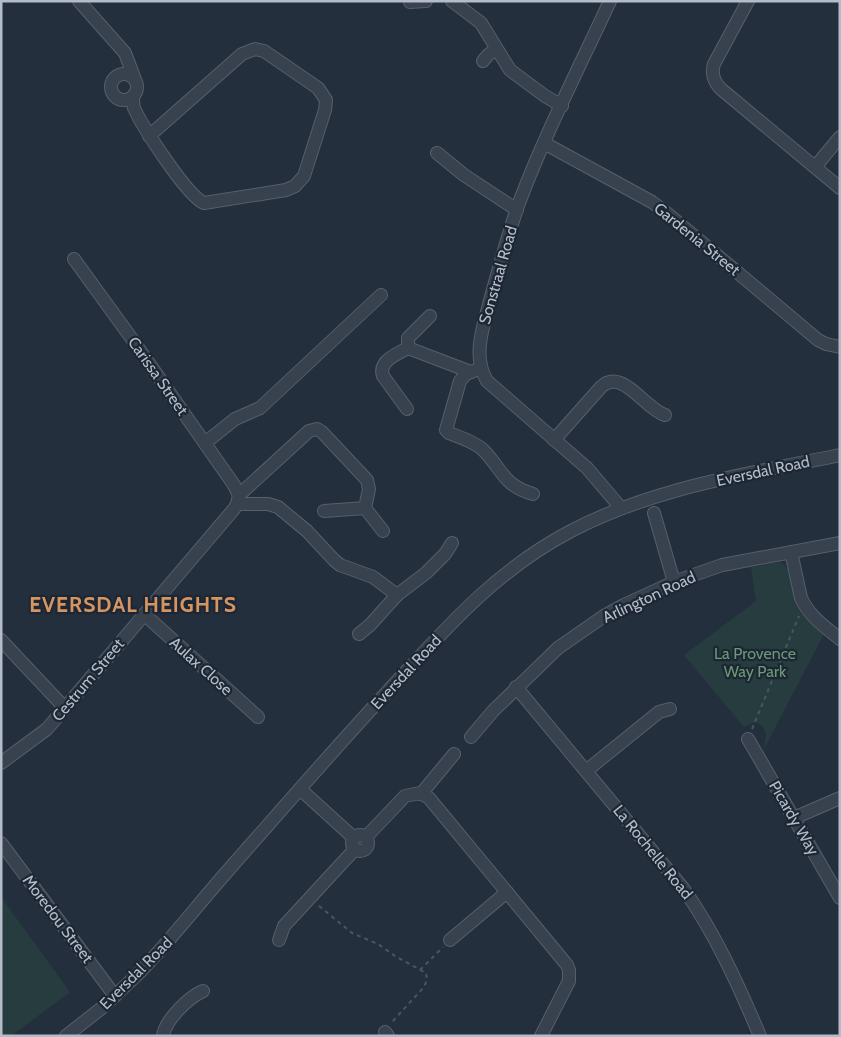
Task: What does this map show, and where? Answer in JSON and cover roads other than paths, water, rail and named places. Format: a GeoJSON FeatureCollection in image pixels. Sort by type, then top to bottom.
{"type":"FeatureCollection","features":[{"type":"Feature","properties":{"kind":"street"},"geometry":{"type":"LineString","coordinates":[[79,1],[124,54],[134,77],[137,90],[133,96],[126,100],[121,100],[113,95],[111,81],[125,68],[124,54]]}},
{"type":"Feature","properties":{"kind":"street"},"geometry":{"type":"LineString","coordinates":[[410,2],[426,1]]}},
{"type":"Feature","properties":{"kind":"street"},"geometry":{"type":"LineString","coordinates":[[452,1],[477,18],[510,70],[562,106]]}},
{"type":"Feature","properties":{"kind":"street","name":"Sonstraal Road"},"geometry":{"type":"LineString","coordinates":[[476,370],[480,338],[516,210],[544,143],[610,1]]}},
{"type":"Feature","properties":{"kind":"street"},"geometry":{"type":"LineString","coordinates":[[748,1],[714,64],[712,72],[715,82],[840,188]]}},
{"type":"Feature","properties":{"kind":"street"},"geometry":{"type":"LineString","coordinates":[[133,96],[134,106],[149,136],[193,196],[204,203],[286,190],[296,186],[304,176],[325,110],[326,100],[318,88],[264,51],[255,49],[242,54],[149,136]]}},
{"type":"Feature","properties":{"kind":"street"},"geometry":{"type":"LineString","coordinates":[[484,61],[488,54],[496,49]]}},
{"type":"Feature","properties":{"kind":"street"},"geometry":{"type":"LineString","coordinates":[[118,74],[126,73],[134,77]]}},
{"type":"Feature","properties":{"kind":"street"},"geometry":{"type":"LineString","coordinates":[[815,167],[840,137]]}},
{"type":"Feature","properties":{"kind":"street","name":"Gardenia Street"},"geometry":{"type":"LineString","coordinates":[[544,143],[652,202],[693,234],[818,340],[840,347]]}},
{"type":"Feature","properties":{"kind":"street"},"geometry":{"type":"LineString","coordinates":[[436,153],[464,175],[516,210]]}},
{"type":"Feature","properties":{"kind":"street","name":"Carissa Street"},"geometry":{"type":"LineString","coordinates":[[74,259],[234,485],[238,500]]}},
{"type":"Feature","properties":{"kind":"street"},"geometry":{"type":"LineString","coordinates":[[205,443],[235,419],[260,408],[381,295]]}},
{"type":"Feature","properties":{"kind":"street"},"geometry":{"type":"LineString","coordinates":[[408,348],[410,335],[430,316]]}},
{"type":"Feature","properties":{"kind":"street"},"geometry":{"type":"LineString","coordinates":[[407,409],[383,376],[382,371],[385,362],[408,348],[476,370],[591,472],[622,508]]}},
{"type":"Feature","properties":{"kind":"street"},"geometry":{"type":"LineString","coordinates":[[476,370],[460,381],[446,427],[447,431],[483,450],[508,481],[518,489],[533,494]]}},
{"type":"Feature","properties":{"kind":"street"},"geometry":{"type":"LineString","coordinates":[[554,440],[601,386],[608,381],[618,381],[625,384],[653,409],[665,415]]}},
{"type":"Feature","properties":{"kind":"street","name":"Cestrum Street"},"geometry":{"type":"LineString","coordinates":[[1,763],[47,729],[238,500],[309,431],[316,429],[322,432],[366,480],[369,492],[365,508]]}},
{"type":"Feature","properties":{"kind":"street","name":"Eversdal Road"},"geometry":{"type":"LineString","coordinates":[[66,1036],[115,996],[140,972],[300,789],[430,645],[481,593],[512,568],[572,530],[642,500],[676,490],[840,455]]}},
{"type":"Feature","properties":{"kind":"street"},"geometry":{"type":"LineString","coordinates":[[238,500],[278,507],[307,531],[334,560],[373,577],[397,595]]}},
{"type":"Feature","properties":{"kind":"street"},"geometry":{"type":"LineString","coordinates":[[324,511],[365,508],[383,531]]}},
{"type":"Feature","properties":{"kind":"street"},"geometry":{"type":"LineString","coordinates":[[654,513],[674,582]]}},
{"type":"Feature","properties":{"kind":"street"},"geometry":{"type":"LineString","coordinates":[[359,634],[370,625],[397,595],[426,573],[445,554],[452,543]]}},
{"type":"Feature","properties":{"kind":"street","name":"Arlington Road"},"geometry":{"type":"LineString","coordinates":[[471,737],[493,711],[558,648],[624,605],[674,582],[722,565],[840,543]]}},
{"type":"Feature","properties":{"kind":"street"},"geometry":{"type":"LineString","coordinates":[[791,552],[800,598],[809,612],[840,640]]}},
{"type":"Feature","properties":{"kind":"street","name":"Aulax Close"},"geometry":{"type":"LineString","coordinates":[[144,614],[258,717]]}},
{"type":"Feature","properties":{"kind":"street"},"geometry":{"type":"LineString","coordinates":[[4,648],[64,707]]}},
{"type":"Feature","properties":{"kind":"street","name":"La Rochelle Road"},"geometry":{"type":"LineString","coordinates":[[516,688],[683,888],[704,918],[746,1003],[760,1036]]}},
{"type":"Feature","properties":{"kind":"street"},"geometry":{"type":"LineString","coordinates":[[586,771],[659,712],[670,708]]}},
{"type":"Feature","properties":{"kind":"street","name":"Picardy Way"},"geometry":{"type":"LineString","coordinates":[[748,739],[840,898]]}},
{"type":"Feature","properties":{"kind":"street"},"geometry":{"type":"LineString","coordinates":[[422,794],[454,754]]}},
{"type":"Feature","properties":{"kind":"street"},"geometry":{"type":"LineString","coordinates":[[300,789],[358,841]]}},
{"type":"Feature","properties":{"kind":"street"},"geometry":{"type":"LineString","coordinates":[[279,940],[284,926],[358,841],[401,798],[410,794],[422,794],[429,798],[565,961],[569,970],[569,981],[541,1036]]}},
{"type":"Feature","properties":{"kind":"street"},"geometry":{"type":"LineString","coordinates":[[794,818],[840,798]]}},
{"type":"Feature","properties":{"kind":"street","name":"Moredou Street"},"geometry":{"type":"LineString","coordinates":[[1,843],[115,996]]}},
{"type":"Feature","properties":{"kind":"street"},"geometry":{"type":"LineString","coordinates":[[450,940],[507,892]]}},
{"type":"Feature","properties":{"kind":"street"},"geometry":{"type":"LineString","coordinates":[[163,1036],[164,1029],[174,1015],[194,995],[203,992]]}},
{"type":"Feature","properties":{"kind":"district","name":"EVERSDAL HEIGHTS"},"geometry":{"type":"Point","coordinates":[133,604]}},
{"type":"Feature","properties":{"kind":"park label","name":"La Provence Way Park"},"geometry":{"type":"Point","coordinates":[755,662]}}]}
